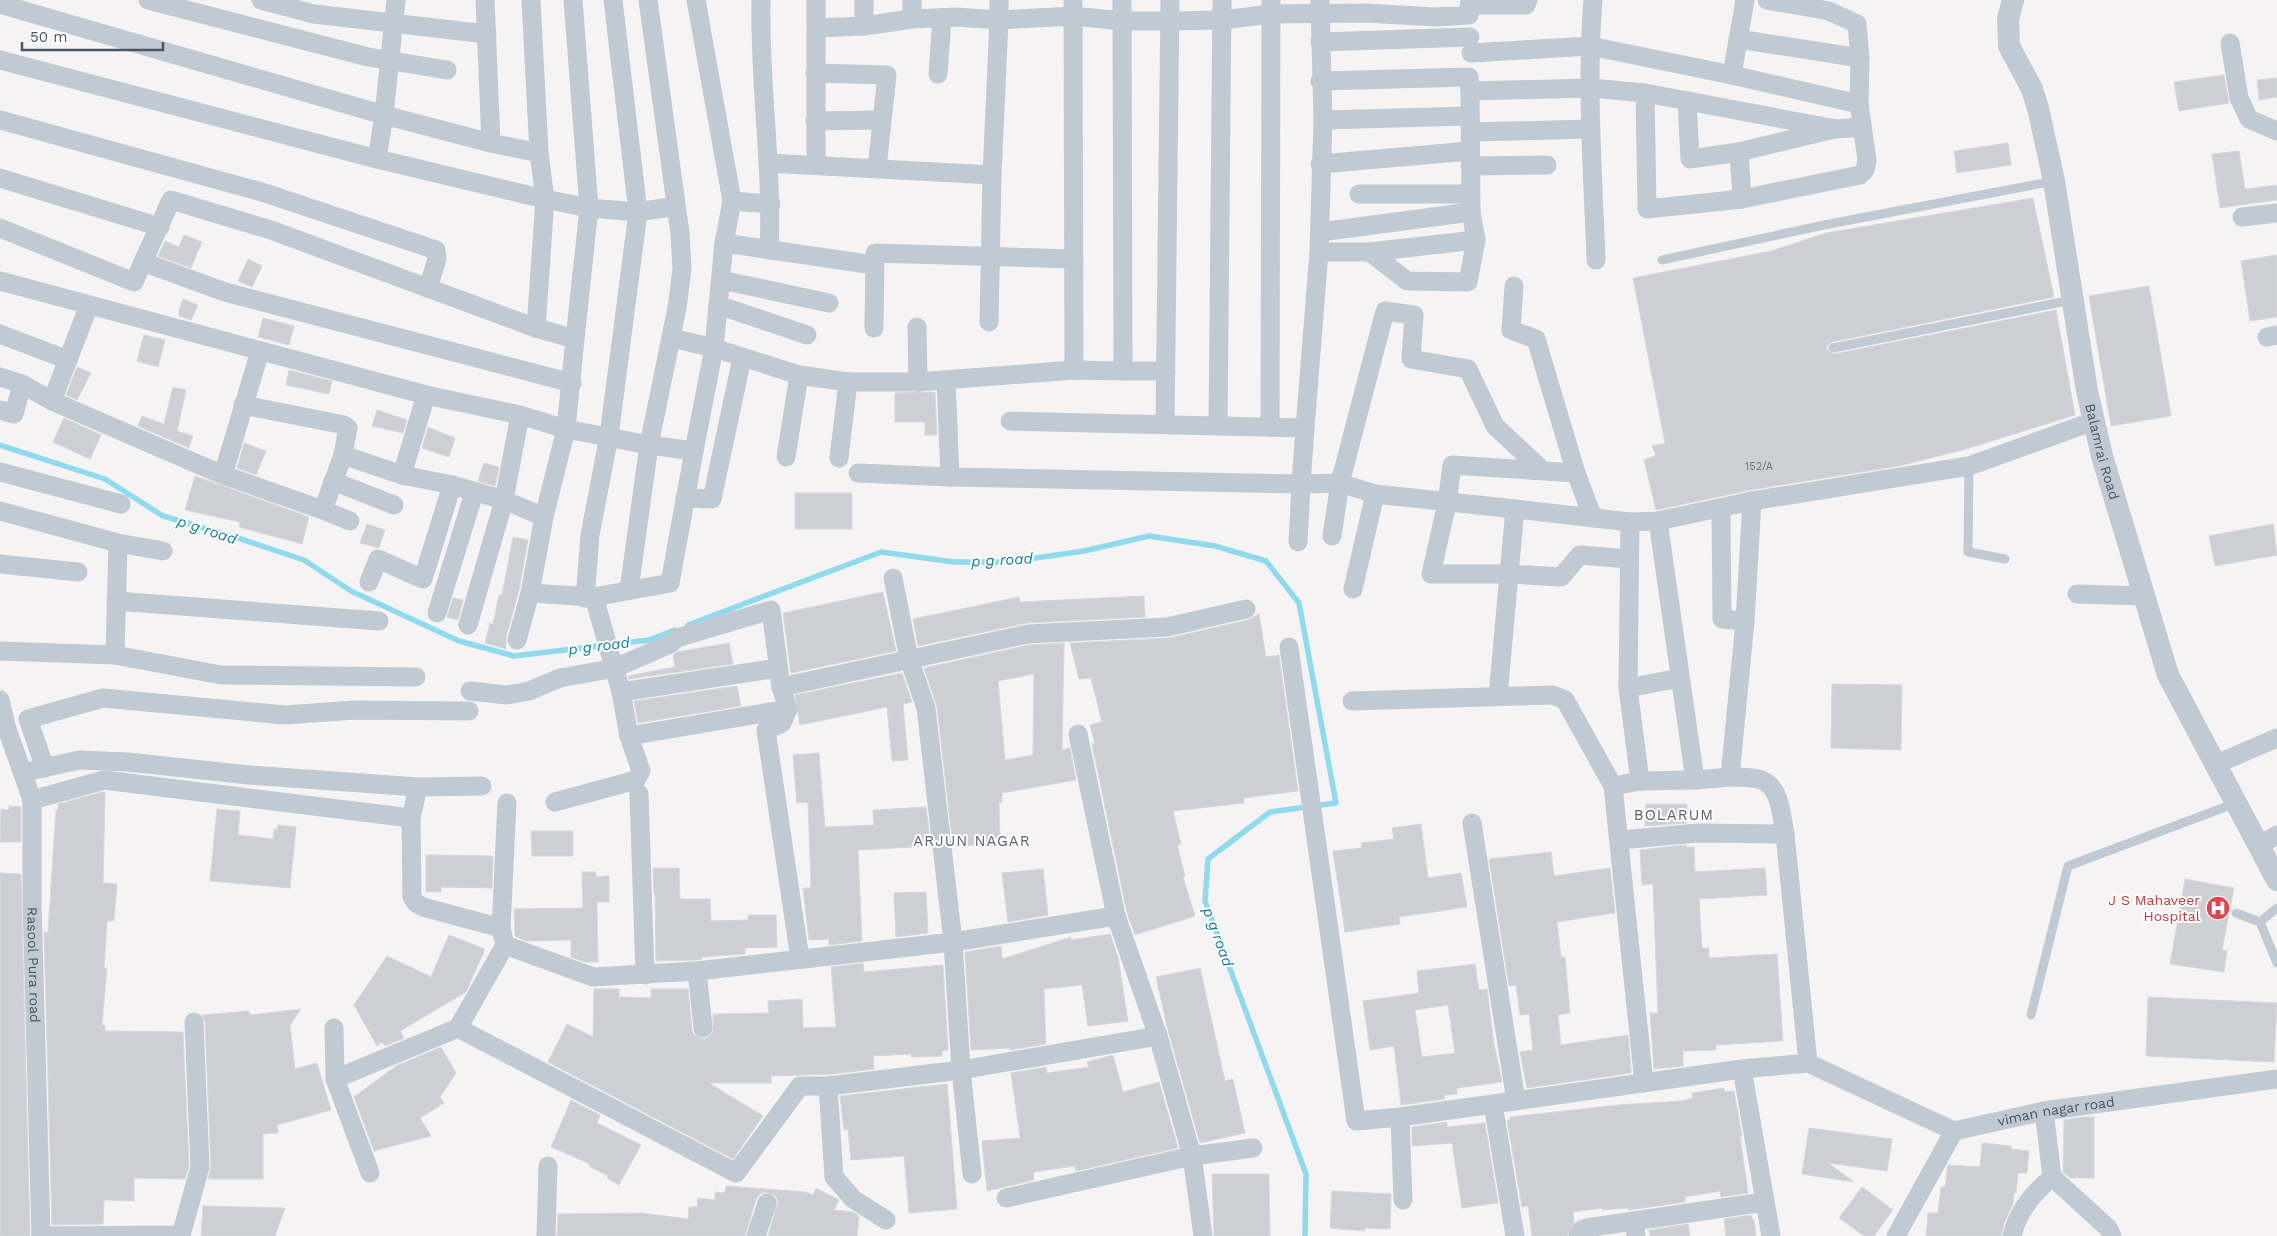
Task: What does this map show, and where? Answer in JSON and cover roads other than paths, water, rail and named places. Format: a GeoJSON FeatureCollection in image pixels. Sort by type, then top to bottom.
{"type":"FeatureCollection","features":[{"type":"Feature","properties":{"kind":"street"},"geometry":{"type":"LineString","coordinates":[[148,0],[368,57],[446,70]]}},
{"type":"Feature","properties":{"kind":"street"},"geometry":{"type":"LineString","coordinates":[[261,0],[314,14],[487,34]]}},
{"type":"Feature","properties":{"kind":"street"},"geometry":{"type":"LineString","coordinates":[[377,159],[395,24],[396,0]]}},
{"type":"Feature","properties":{"kind":"street"},"geometry":{"type":"LineString","coordinates":[[485,0],[491,143]]}},
{"type":"Feature","properties":{"kind":"street"},"geometry":{"type":"LineString","coordinates":[[531,0],[539,153],[545,199],[536,328]]}},
{"type":"Feature","properties":{"kind":"street"},"geometry":{"type":"LineString","coordinates":[[517,640],[530,593],[544,517],[566,429],[589,208],[573,0]]}},
{"type":"Feature","properties":{"kind":"street"},"geometry":{"type":"LineString","coordinates":[[556,802],[636,780],[641,771],[629,736],[615,666],[602,622],[590,597],[590,535],[609,436],[638,212],[613,0]]}},
{"type":"Feature","properties":{"kind":"street"},"geometry":{"type":"LineString","coordinates":[[630,590],[649,445],[672,338],[682,269],[676,206],[648,0]]}},
{"type":"Feature","properties":{"kind":"street"},"geometry":{"type":"LineString","coordinates":[[530,593],[590,597],[670,583],[714,348],[724,243],[732,201],[696,0]]}},
{"type":"Feature","properties":{"kind":"street"},"geometry":{"type":"LineString","coordinates":[[761,0],[762,82],[771,204],[769,250]]}},
{"type":"Feature","properties":{"kind":"street"},"geometry":{"type":"LineString","coordinates":[[816,0],[816,165]]}},
{"type":"Feature","properties":{"kind":"street"},"geometry":{"type":"LineString","coordinates":[[864,0],[864,26]]}},
{"type":"Feature","properties":{"kind":"street"},"geometry":{"type":"LineString","coordinates":[[912,0],[912,19]]}},
{"type":"Feature","properties":{"kind":"street"},"geometry":{"type":"LineString","coordinates":[[989,322],[992,175],[999,0]]}},
{"type":"Feature","properties":{"kind":"street"},"geometry":{"type":"LineString","coordinates":[[1122,0],[1123,371]]}},
{"type":"Feature","properties":{"kind":"street"},"geometry":{"type":"LineString","coordinates":[[1165,424],[1170,0]]}},
{"type":"Feature","properties":{"kind":"street"},"geometry":{"type":"LineString","coordinates":[[1218,426],[1222,0]]}},
{"type":"Feature","properties":{"kind":"street"},"geometry":{"type":"LineString","coordinates":[[1470,3],[1526,5],[1528,0]]}},
{"type":"Feature","properties":{"kind":"street"},"geometry":{"type":"LineString","coordinates":[[1593,0],[1590,88],[1596,260]]}},
{"type":"Feature","properties":{"kind":"street"},"geometry":{"type":"LineString","coordinates":[[1732,75],[1745,0]]}},
{"type":"Feature","properties":{"kind":"street"},"geometry":{"type":"LineString","coordinates":[[1645,93],[1647,209],[1742,199],[1860,175],[1865,170],[1866,164],[1859,104],[1860,58],[1857,24],[1829,11],[1767,0]]}},
{"type":"Feature","properties":{"kind":"street","name":"Balamrai Road"},"geometry":{"type":"LineString","coordinates":[[2013,0],[2008,19],[2010,46],[2032,89],[2054,181],[2087,391],[2102,456],[2168,675],[2214,765],[2236,803],[2268,840],[2277,880]]}},
{"type":"Feature","properties":{"kind":"street"},"geometry":{"type":"LineString","coordinates":[[816,28],[864,26],[951,12],[999,20],[1073,8],[1123,21],[1222,20],[1271,7],[1413,8],[1469,15],[1470,3]]}},
{"type":"Feature","properties":{"kind":"street"},"geometry":{"type":"LineString","coordinates":[[1370,252],[1407,281],[1468,282],[1476,240],[1470,203],[1470,3]]}},
{"type":"Feature","properties":{"kind":"street"},"geometry":{"type":"LineString","coordinates":[[0,4],[384,115],[491,143],[539,153]]}},
{"type":"Feature","properties":{"kind":"street"},"geometry":{"type":"LineString","coordinates":[[1270,427],[1271,7]]}},
{"type":"Feature","properties":{"kind":"street"},"geometry":{"type":"LineString","coordinates":[[1298,542],[1320,232],[1320,164],[1323,120],[1320,82],[1320,7]]}},
{"type":"Feature","properties":{"kind":"street"},"geometry":{"type":"LineString","coordinates":[[1073,8],[1074,370]]}},
{"type":"Feature","properties":{"kind":"street"},"geometry":{"type":"LineString","coordinates":[[938,74],[951,12]]}},
{"type":"Feature","properties":{"kind":"street"},"geometry":{"type":"LineString","coordinates":[[1738,39],[1860,58]]}},
{"type":"Feature","properties":{"kind":"street"},"geometry":{"type":"LineString","coordinates":[[1320,42],[1590,46],[1732,75],[1859,104]]}},
{"type":"Feature","properties":{"kind":"street"},"geometry":{"type":"LineString","coordinates":[[2230,43],[2239,98],[2249,119],[2277,130]]}},
{"type":"Feature","properties":{"kind":"street"},"geometry":{"type":"LineString","coordinates":[[0,60],[377,159],[545,199],[589,208],[638,212],[676,206]]}},
{"type":"Feature","properties":{"kind":"street"},"geometry":{"type":"LineString","coordinates":[[815,73],[888,76],[876,168]]}},
{"type":"Feature","properties":{"kind":"street"},"geometry":{"type":"LineString","coordinates":[[1320,82],[1469,77],[1470,91]]}},
{"type":"Feature","properties":{"kind":"street"},"geometry":{"type":"LineString","coordinates":[[1470,91],[1590,88],[1645,93],[1836,129]]}},
{"type":"Feature","properties":{"kind":"street"},"geometry":{"type":"LineString","coordinates":[[1687,101],[1690,159],[1739,152],[1836,129],[1862,127]]}},
{"type":"Feature","properties":{"kind":"street"},"geometry":{"type":"LineString","coordinates":[[1323,120],[1469,116],[1471,150]]}},
{"type":"Feature","properties":{"kind":"street"},"geometry":{"type":"LineString","coordinates":[[0,120],[265,193],[436,250],[437,259],[428,288]]}},
{"type":"Feature","properties":{"kind":"street"},"geometry":{"type":"LineString","coordinates":[[815,120],[881,120]]}},
{"type":"Feature","properties":{"kind":"street"},"geometry":{"type":"LineString","coordinates":[[1320,164],[1471,150],[1591,129]]}},
{"type":"Feature","properties":{"kind":"street"},"geometry":{"type":"LineString","coordinates":[[1471,150],[1548,165]]}},
{"type":"Feature","properties":{"kind":"street"},"geometry":{"type":"LineString","coordinates":[[1739,152],[1742,199]]}},
{"type":"Feature","properties":{"kind":"street"},"geometry":{"type":"LineString","coordinates":[[768,163],[992,175]]}},
{"type":"Feature","properties":{"kind":"street"},"geometry":{"type":"LineString","coordinates":[[0,178],[160,227]]}},
{"type":"Feature","properties":{"kind":"street"},"geometry":{"type":"LineString","coordinates":[[1359,194],[1470,203]]}},
{"type":"Feature","properties":{"kind":"street"},"geometry":{"type":"LineString","coordinates":[[0,228],[134,282],[171,200],[271,230],[536,328],[575,339]]}},
{"type":"Feature","properties":{"kind":"street"},"geometry":{"type":"LineString","coordinates":[[732,201],[771,204]]}},
{"type":"Feature","properties":{"kind":"street"},"geometry":{"type":"LineString","coordinates":[[1320,232],[1470,203]]}},
{"type":"Feature","properties":{"kind":"street"},"geometry":{"type":"LineString","coordinates":[[2242,217],[2277,213]]}},
{"type":"Feature","properties":{"kind":"street"},"geometry":{"type":"LineString","coordinates":[[1319,252],[1370,252],[1476,240]]}},
{"type":"Feature","properties":{"kind":"street"},"geometry":{"type":"LineString","coordinates":[[724,243],[874,265]]}},
{"type":"Feature","properties":{"kind":"street"},"geometry":{"type":"LineString","coordinates":[[874,328],[875,253],[1074,259]]}},
{"type":"Feature","properties":{"kind":"street"},"geometry":{"type":"LineString","coordinates":[[143,262],[226,292],[572,383]]}},
{"type":"Feature","properties":{"kind":"street"},"geometry":{"type":"LineString","coordinates":[[721,280],[829,303]]}},
{"type":"Feature","properties":{"kind":"street"},"geometry":{"type":"LineString","coordinates":[[0,282],[426,394],[520,415],[566,429],[694,452]]}},
{"type":"Feature","properties":{"kind":"street"},"geometry":{"type":"LineString","coordinates":[[1514,286],[1511,330],[1536,339],[1576,472],[1593,518]]}},
{"type":"Feature","properties":{"kind":"street"},"geometry":{"type":"LineString","coordinates":[[52,401],[89,305]]}},
{"type":"Feature","properties":{"kind":"street"},"geometry":{"type":"LineString","coordinates":[[718,305],[807,335]]}},
{"type":"Feature","properties":{"kind":"street"},"geometry":{"type":"LineString","coordinates":[[1332,536],[1340,483],[1385,311],[1414,315],[1411,358],[1468,369],[1494,426],[1541,469]]}},
{"type":"Feature","properties":{"kind":"street"},"geometry":{"type":"LineString","coordinates":[[917,327],[918,382]]}},
{"type":"Feature","properties":{"kind":"street"},"geometry":{"type":"LineString","coordinates":[[0,334],[68,360]]}},
{"type":"Feature","properties":{"kind":"street"},"geometry":{"type":"LineString","coordinates":[[672,338],[714,348],[799,375],[848,382],[918,382],[1074,370],[1166,371]]}},
{"type":"Feature","properties":{"kind":"street"},"geometry":{"type":"LineString","coordinates":[[223,475],[260,351]]}},
{"type":"Feature","properties":{"kind":"street"},"geometry":{"type":"LineString","coordinates":[[685,498],[712,499],[742,358]]}},
{"type":"Feature","properties":{"kind":"street"},"geometry":{"type":"LineString","coordinates":[[786,457],[799,375]]}},
{"type":"Feature","properties":{"kind":"street"},"geometry":{"type":"LineString","coordinates":[[0,377],[22,384],[52,401],[223,475],[350,521]]}},
{"type":"Feature","properties":{"kind":"street"},"geometry":{"type":"LineString","coordinates":[[946,380],[950,477]]}},
{"type":"Feature","properties":{"kind":"street"},"geometry":{"type":"LineString","coordinates":[[839,458],[848,382]]}},
{"type":"Feature","properties":{"kind":"street"},"geometry":{"type":"LineString","coordinates":[[0,410],[14,414],[22,384]]}},
{"type":"Feature","properties":{"kind":"street"},"geometry":{"type":"LineString","coordinates":[[402,476],[426,394]]}},
{"type":"Feature","properties":{"kind":"street"},"geometry":{"type":"LineString","coordinates":[[243,405],[344,425],[348,428],[343,455],[323,510]]}},
{"type":"Feature","properties":{"kind":"street"},"geometry":{"type":"LineString","coordinates":[[468,625],[504,500],[520,415]]}},
{"type":"Feature","properties":{"kind":"street"},"geometry":{"type":"LineString","coordinates":[[1010,421],[1305,428]]}},
{"type":"Feature","properties":{"kind":"street"},"geometry":{"type":"LineString","coordinates":[[858,473],[950,477],[1301,484],[1340,483],[1375,494],[1447,503],[1630,522],[1658,521],[1752,501],[1969,466],[2094,421]]}},
{"type":"Feature","properties":{"kind":"street"},"geometry":{"type":"LineString","coordinates":[[343,455],[402,476],[452,486],[504,500],[544,517]]}},
{"type":"Feature","properties":{"kind":"street"},"geometry":{"type":"LineString","coordinates":[[1576,472],[1452,465],[1447,503],[1431,574],[1509,574],[1561,577],[1580,555],[1629,559]]}},
{"type":"Feature","properties":{"kind":"street"},"geometry":{"type":"LineString","coordinates":[[0,472],[121,504]]}},
{"type":"Feature","properties":{"kind":"street"},"geometry":{"type":"LineString","coordinates":[[333,480],[394,505]]}},
{"type":"Feature","properties":{"kind":"street"},"geometry":{"type":"LineString","coordinates":[[369,582],[378,559],[423,578],[452,486]]}},
{"type":"Feature","properties":{"kind":"street"},"geometry":{"type":"LineString","coordinates":[[437,613],[474,493]]}},
{"type":"Feature","properties":{"kind":"street"},"geometry":{"type":"LineString","coordinates":[[1354,589],[1375,494]]}},
{"type":"Feature","properties":{"kind":"street"},"geometry":{"type":"LineString","coordinates":[[1730,777],[1745,621],[1752,501]]}},
{"type":"Feature","properties":{"kind":"street"},"geometry":{"type":"LineString","coordinates":[[1721,508],[1722,619],[1745,621]]}},
{"type":"Feature","properties":{"kind":"street"},"geometry":{"type":"LineString","coordinates":[[1498,696],[1515,509]]}},
{"type":"Feature","properties":{"kind":"street"},"geometry":{"type":"LineString","coordinates":[[0,511],[118,543],[163,550]]}},
{"type":"Feature","properties":{"kind":"street"},"geometry":{"type":"LineString","coordinates":[[1658,521],[1695,780]]}},
{"type":"Feature","properties":{"kind":"street"},"geometry":{"type":"LineString","coordinates":[[1630,522],[1628,688],[1640,781]]}},
{"type":"Feature","properties":{"kind":"street"},"geometry":{"type":"LineString","coordinates":[[115,654],[118,543]]}},
{"type":"Feature","properties":{"kind":"street"},"geometry":{"type":"LineString","coordinates":[[0,564],[78,572]]}},
{"type":"Feature","properties":{"kind":"street"},"geometry":{"type":"LineString","coordinates":[[893,578],[909,659],[926,708],[953,942],[961,1070],[972,1174]]}},
{"type":"Feature","properties":{"kind":"street"},"geometry":{"type":"LineString","coordinates":[[2077,594],[2144,596]]}},
{"type":"Feature","properties":{"kind":"street"},"geometry":{"type":"LineString","coordinates":[[116,601],[379,621]]}},
{"type":"Feature","properties":{"kind":"street"},"geometry":{"type":"LineString","coordinates":[[781,687],[1028,634],[1167,626],[1246,609]]}},
{"type":"Feature","properties":{"kind":"street"},"geometry":{"type":"LineString","coordinates":[[470,691],[508,695],[529,691],[560,678],[615,666],[670,644],[677,638],[771,610],[781,687],[788,709],[782,723],[766,730],[800,960]]}},
{"type":"Feature","properties":{"kind":"street"},"geometry":{"type":"LineString","coordinates":[[1289,647],[1356,1121],[1400,1117],[1742,1070],[1808,1063],[1954,1131],[1896,1236]]}},
{"type":"Feature","properties":{"kind":"street"},"geometry":{"type":"LineString","coordinates":[[0,651],[115,654],[221,676],[416,677]]}},
{"type":"Feature","properties":{"kind":"street"},"geometry":{"type":"LineString","coordinates":[[621,692],[778,668]]}},
{"type":"Feature","properties":{"kind":"street"},"geometry":{"type":"LineString","coordinates":[[1628,688],[1680,678]]}},
{"type":"Feature","properties":{"kind":"street"},"geometry":{"type":"LineString","coordinates":[[1352,700],[1553,695],[1566,700],[1613,786],[1644,1083]]}},
{"type":"Feature","properties":{"kind":"street"},"geometry":{"type":"LineString","coordinates":[[45,768],[28,719],[103,698],[285,715],[354,710],[469,711]]}},
{"type":"Feature","properties":{"kind":"street","name":"Rasool Pura road"},"geometry":{"type":"LineString","coordinates":[[0,700],[6,726],[32,800],[32,902],[41,1236]]}},
{"type":"Feature","properties":{"kind":"street"},"geometry":{"type":"LineString","coordinates":[[629,736],[788,709]]}},
{"type":"Feature","properties":{"kind":"street"},"geometry":{"type":"LineString","coordinates":[[1078,734],[1116,916],[1158,1036],[1192,1156],[1202,1236]]}},
{"type":"Feature","properties":{"kind":"street"},"geometry":{"type":"LineString","coordinates":[[2214,765],[2277,738]]}},
{"type":"Feature","properties":{"kind":"street"},"geometry":{"type":"LineString","coordinates":[[23,772],[79,760],[128,762],[250,775],[418,787],[482,786]]}},
{"type":"Feature","properties":{"kind":"street"},"geometry":{"type":"LineString","coordinates":[[1613,786],[1640,781],[1730,777],[1759,779],[1770,785],[1778,798],[1784,834],[1808,1063]]}},
{"type":"Feature","properties":{"kind":"street"},"geometry":{"type":"LineString","coordinates":[[32,800],[104,780],[411,818]]}},
{"type":"Feature","properties":{"kind":"street"},"geometry":{"type":"LineString","coordinates":[[418,787],[411,818],[412,897],[416,903],[503,936],[593,977],[697,971],[800,960],[953,942],[1116,916]]}},
{"type":"Feature","properties":{"kind":"street"},"geometry":{"type":"LineString","coordinates":[[639,794],[645,975]]}},
{"type":"Feature","properties":{"kind":"street"},"geometry":{"type":"LineString","coordinates":[[335,1079],[458,1028],[503,936],[507,804]]}},
{"type":"Feature","properties":{"kind":"street"},"geometry":{"type":"LineString","coordinates":[[1472,824],[1516,1101]]}},
{"type":"Feature","properties":{"kind":"street"},"geometry":{"type":"LineString","coordinates":[[1620,840],[1698,833],[1784,834]]}},
{"type":"Feature","properties":{"kind":"street"},"geometry":{"type":"LineString","coordinates":[[697,971],[703,1028]]}},
{"type":"Feature","properties":{"kind":"street"},"geometry":{"type":"LineString","coordinates":[[41,1236],[181,1236],[200,1167],[194,1022]]}},
{"type":"Feature","properties":{"kind":"street"},"geometry":{"type":"LineString","coordinates":[[334,1028],[335,1079],[370,1173]]}},
{"type":"Feature","properties":{"kind":"street"},"geometry":{"type":"LineString","coordinates":[[458,1028],[736,1173],[800,1086],[828,1086],[961,1070],[1158,1036]]}},
{"type":"Feature","properties":{"kind":"street"},"geometry":{"type":"LineString","coordinates":[[1742,1070],[1771,1236]]}},
{"type":"Feature","properties":{"kind":"street","name":"viman nagar road"},"geometry":{"type":"LineString","coordinates":[[1954,1131],[2044,1111],[2277,1079]]}},
{"type":"Feature","properties":{"kind":"street"},"geometry":{"type":"LineString","coordinates":[[828,1086],[834,1177],[852,1200],[886,1220]]}},
{"type":"Feature","properties":{"kind":"street"},"geometry":{"type":"LineString","coordinates":[[1493,1104],[1515,1236]]}},
{"type":"Feature","properties":{"kind":"street"},"geometry":{"type":"LineString","coordinates":[[2044,1111],[2052,1177],[2108,1228],[2112,1236]]}},
{"type":"Feature","properties":{"kind":"street"},"geometry":{"type":"LineString","coordinates":[[1400,1117],[1403,1200]]}},
{"type":"Feature","properties":{"kind":"street"},"geometry":{"type":"LineString","coordinates":[[1006,1198],[1192,1156],[1253,1148]]}},
{"type":"Feature","properties":{"kind":"street"},"geometry":{"type":"LineString","coordinates":[[546,1236],[548,1166]]}},
{"type":"Feature","properties":{"kind":"street"},"geometry":{"type":"LineString","coordinates":[[2012,1236],[2020,1211],[2032,1195],[2052,1177]]}},
{"type":"Feature","properties":{"kind":"street"},"geometry":{"type":"LineString","coordinates":[[1578,1236],[1581,1230],[1586,1228],[1635,1228],[1764,1202]]}},
{"type":"Feature","properties":{"kind":"street"},"geometry":{"type":"LineString","coordinates":[[756,1236],[766,1203]]}},
{"type":"Feature","properties":{"kind":"lane"},"geometry":{"type":"LineString","coordinates":[[1662,260],[2054,181]]}},
{"type":"Feature","properties":{"kind":"lane"},"geometry":{"type":"LineString","coordinates":[[1833,348],[2072,300]]}},
{"type":"Feature","properties":{"kind":"lane"},"geometry":{"type":"LineString","coordinates":[[1969,466],[1968,552],[2005,559]]}},
{"type":"Feature","properties":{"kind":"lane"},"geometry":{"type":"LineString","coordinates":[[2031,1015],[2068,866],[2236,803]]}},
{"type":"Feature","properties":{"kind":"lane"},"geometry":{"type":"LineString","coordinates":[[2260,922],[2277,908]]}},
{"type":"Feature","properties":{"kind":"lane"},"geometry":{"type":"LineString","coordinates":[[2236,913],[2260,922],[2277,963]]}},
{"type":"Feature","properties":{"kind":"waterway","name":"p g road"},"geometry":{"type":"LineString","coordinates":[[0,445],[105,479],[163,516],[304,560],[351,591],[459,641],[514,656],[649,640],[675,630]]}},
{"type":"Feature","properties":{"kind":"waterway","name":"p g road"},"geometry":{"type":"LineString","coordinates":[[688,625],[881,552],[954,562],[1007,562],[1084,551],[1149,536],[1215,546],[1266,561],[1299,603],[1336,803],[1270,812],[1208,859],[1205,901],[1306,1174],[1305,1236]]}},
{"type":"Feature","properties":{"kind":"place","name":"J S Mahaveer Hospital"},"geometry":{"type":"Point","coordinates":[2218,908]}},
{"type":"Feature","properties":{"kind":"district","name":"BOLARUM"},"geometry":{"type":"Point","coordinates":[1674,815]}},
{"type":"Feature","properties":{"kind":"district","name":"ARJUN NAGAR"},"geometry":{"type":"Point","coordinates":[972,841]}}]}
